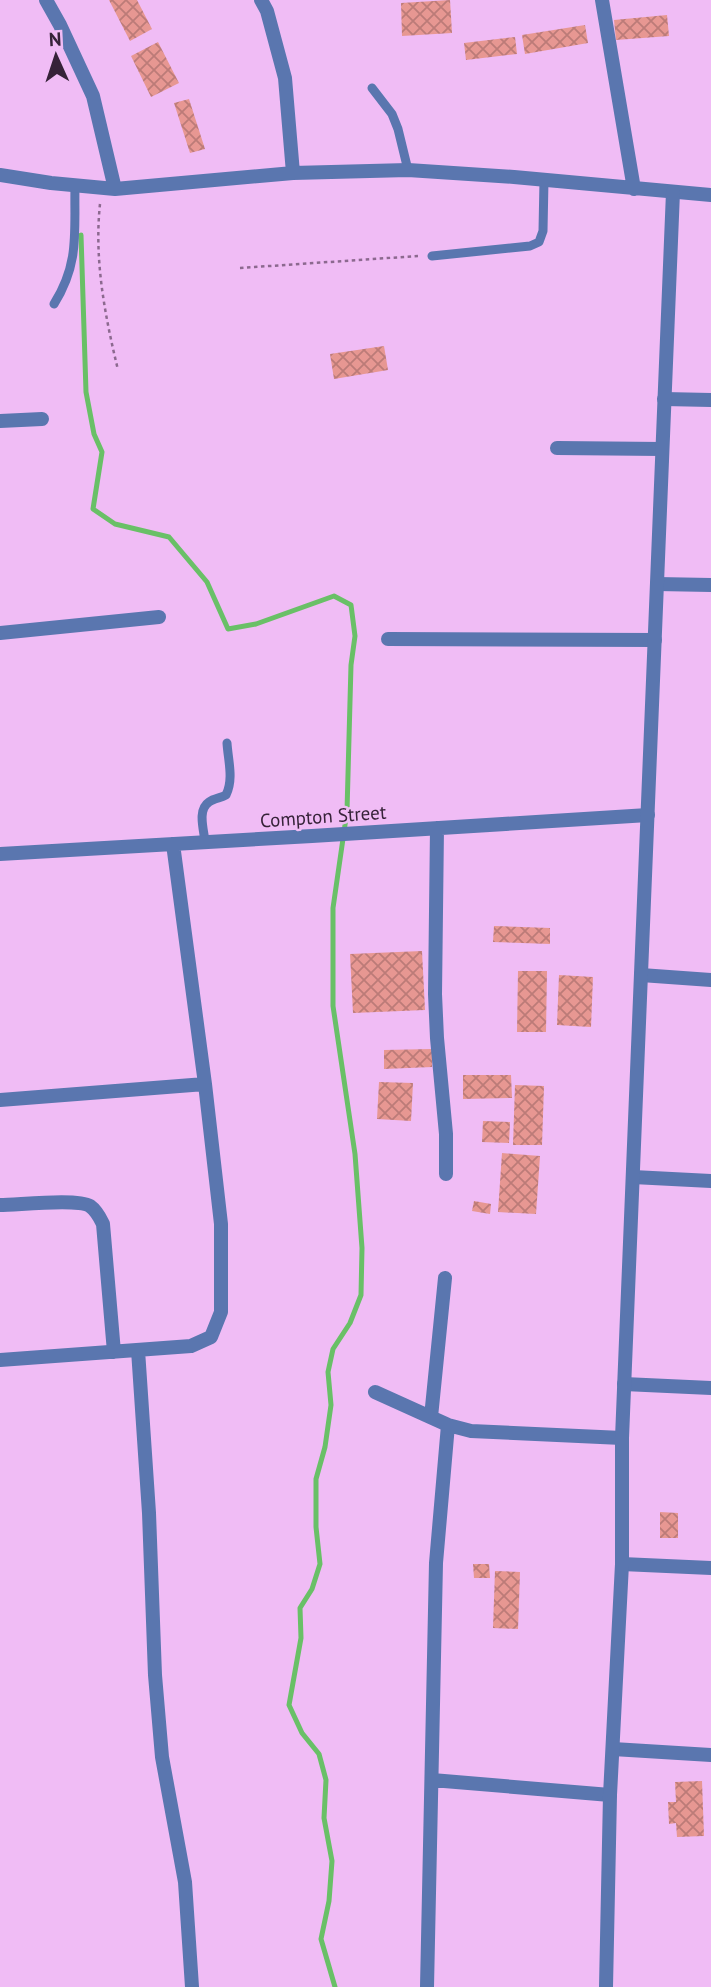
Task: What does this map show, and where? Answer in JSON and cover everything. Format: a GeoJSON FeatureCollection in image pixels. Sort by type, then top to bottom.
{"type":"FeatureCollection","features":[{"type":"Feature","properties":{"kind":"street"},"geometry":{"type":"LineString","coordinates":[[46,0],[93,96],[108,188]]}},
{"type":"Feature","properties":{"kind":"street"},"geometry":{"type":"LineString","coordinates":[[261,0],[267,11],[285,78],[293,173]]}},
{"type":"Feature","properties":{"kind":"street"},"geometry":{"type":"LineString","coordinates":[[602,0],[634,189]]}},
{"type":"Feature","properties":{"kind":"street"},"geometry":{"type":"LineString","coordinates":[[0,175],[108,188],[293,173],[408,170],[711,195]]}},
{"type":"Feature","properties":{"kind":"street"},"geometry":{"type":"LineString","coordinates":[[606,1987],[610,1795],[622,1564],[624,1384],[673,192]]}},
{"type":"Feature","properties":{"kind":"street"},"geometry":{"type":"LineString","coordinates":[[664,399],[711,400]]}},
{"type":"Feature","properties":{"kind":"street"},"geometry":{"type":"LineString","coordinates":[[0,421],[42,419]]}},
{"type":"Feature","properties":{"kind":"street"},"geometry":{"type":"LineString","coordinates":[[557,448],[662,449]]}},
{"type":"Feature","properties":{"kind":"street"},"geometry":{"type":"LineString","coordinates":[[657,584],[711,585]]}},
{"type":"Feature","properties":{"kind":"street"},"geometry":{"type":"LineString","coordinates":[[0,633],[159,617]]}},
{"type":"Feature","properties":{"kind":"street"},"geometry":{"type":"LineString","coordinates":[[388,639],[655,640]]}},
{"type":"Feature","properties":{"kind":"street","name":"Compton Street"},"geometry":{"type":"LineString","coordinates":[[0,854],[648,814]]}},
{"type":"Feature","properties":{"kind":"street"},"geometry":{"type":"LineString","coordinates":[[437,828],[435,994],[446,1134],[446,1174]]}},
{"type":"Feature","properties":{"kind":"street"},"geometry":{"type":"LineString","coordinates":[[0,1360],[191,1346],[211,1337],[221,1312],[221,1224],[173,844]]}},
{"type":"Feature","properties":{"kind":"street"},"geometry":{"type":"LineString","coordinates":[[641,975],[711,979]]}},
{"type":"Feature","properties":{"kind":"street"},"geometry":{"type":"LineString","coordinates":[[0,1100],[205,1084]]}},
{"type":"Feature","properties":{"kind":"street"},"geometry":{"type":"LineString","coordinates":[[633,1177],[711,1181]]}},
{"type":"Feature","properties":{"kind":"street"},"geometry":{"type":"LineString","coordinates":[[0,1205],[70,1202],[89,1205],[98,1213],[103,1224],[114,1352]]}},
{"type":"Feature","properties":{"kind":"street"},"geometry":{"type":"LineString","coordinates":[[431,1417],[445,1278]]}},
{"type":"Feature","properties":{"kind":"street"},"geometry":{"type":"LineString","coordinates":[[138,1350],[149,1513],[157,1702],[162,1757],[185,1882],[192,1987]]}},
{"type":"Feature","properties":{"kind":"street"},"geometry":{"type":"LineString","coordinates":[[624,1384],[711,1388]]}},
{"type":"Feature","properties":{"kind":"street"},"geometry":{"type":"LineString","coordinates":[[375,1392],[448,1425],[471,1431],[622,1438]]}},
{"type":"Feature","properties":{"kind":"street"},"geometry":{"type":"LineString","coordinates":[[427,1987],[436,1563],[448,1425]]}},
{"type":"Feature","properties":{"kind":"street"},"geometry":{"type":"LineString","coordinates":[[622,1564],[711,1568]]}},
{"type":"Feature","properties":{"kind":"street"},"geometry":{"type":"LineString","coordinates":[[613,1749],[711,1755]]}},
{"type":"Feature","properties":{"kind":"street"},"geometry":{"type":"LineString","coordinates":[[432,1780],[610,1795]]}},
{"type":"Feature","properties":{"kind":"lane"},"geometry":{"type":"LineString","coordinates":[[372,88],[395,121],[408,170]]}},
{"type":"Feature","properties":{"kind":"lane"},"geometry":{"type":"LineString","coordinates":[[432,256],[530,246],[538,242],[543,232],[544,180]]}},
{"type":"Feature","properties":{"kind":"lane"},"geometry":{"type":"LineString","coordinates":[[54,304],[65,286],[74,255],[75,185]]}},
{"type":"Feature","properties":{"kind":"lane"},"geometry":{"type":"LineString","coordinates":[[205,842],[203,807],[226,795],[229,789],[227,743]]}},
{"type":"Feature","properties":{"kind":"path"},"geometry":{"type":"LineString","coordinates":[[108,188],[98,228],[100,275],[118,370]]}},
{"type":"Feature","properties":{"kind":"path"},"geometry":{"type":"LineString","coordinates":[[240,268],[432,256]]}},
{"type":"Feature","properties":{"kind":"building"},"geometry":{"type":"Polygon","coordinates":[[[109,0],[137,0],[152,29],[130,41],[109,0]]]}},
{"type":"Feature","properties":{"kind":"building"},"geometry":{"type":"Polygon","coordinates":[[[450,0],[452,33],[402,36],[401,3],[450,0]]]}},
{"type":"Feature","properties":{"kind":"building"},"geometry":{"type":"Polygon","coordinates":[[[667,15],[669,36],[616,40],[614,20],[667,15]]]}},
{"type":"Feature","properties":{"kind":"building"},"geometry":{"type":"Polygon","coordinates":[[[585,25],[588,43],[525,54],[522,35],[585,25]]]}},
{"type":"Feature","properties":{"kind":"building"},"geometry":{"type":"Polygon","coordinates":[[[515,37],[517,54],[466,60],[464,43],[515,37]]]}},
{"type":"Feature","properties":{"kind":"building"},"geometry":{"type":"Polygon","coordinates":[[[158,42],[179,83],[151,97],[131,56],[158,42]]]}},
{"type":"Feature","properties":{"kind":"building"},"geometry":{"type":"Polygon","coordinates":[[[189,99],[205,149],[190,153],[174,103],[189,99]]]}},
{"type":"Feature","properties":{"kind":"building"},"geometry":{"type":"Polygon","coordinates":[[[384,346],[388,370],[334,379],[330,354],[384,346]]]}},
{"type":"Feature","properties":{"kind":"building"},"geometry":{"type":"Polygon","coordinates":[[[494,926],[550,928],[550,944],[493,942],[494,926]]]}},
{"type":"Feature","properties":{"kind":"building"},"geometry":{"type":"Polygon","coordinates":[[[422,951],[425,1010],[353,1013],[350,954],[422,951]]]}},
{"type":"Feature","properties":{"kind":"building"},"geometry":{"type":"Polygon","coordinates":[[[518,971],[547,971],[546,1032],[517,1032],[518,971]]]}},
{"type":"Feature","properties":{"kind":"building"},"geometry":{"type":"Polygon","coordinates":[[[559,975],[593,977],[591,1027],[557,1025],[559,975]]]}},
{"type":"Feature","properties":{"kind":"building"},"geometry":{"type":"Polygon","coordinates":[[[432,1049],[432,1067],[384,1069],[384,1050],[432,1049]]]}},
{"type":"Feature","properties":{"kind":"building"},"geometry":{"type":"Polygon","coordinates":[[[463,1075],[511,1075],[512,1098],[463,1099],[463,1075]]]}},
{"type":"Feature","properties":{"kind":"building"},"geometry":{"type":"Polygon","coordinates":[[[379,1082],[413,1083],[411,1121],[377,1119],[379,1082]]]}},
{"type":"Feature","properties":{"kind":"building"},"geometry":{"type":"Polygon","coordinates":[[[515,1085],[544,1086],[542,1145],[513,1145],[515,1085]]]}},
{"type":"Feature","properties":{"kind":"building"},"geometry":{"type":"Polygon","coordinates":[[[483,1121],[510,1122],[509,1143],[482,1142],[483,1121]]]}},
{"type":"Feature","properties":{"kind":"building"},"geometry":{"type":"Polygon","coordinates":[[[502,1153],[540,1156],[536,1214],[498,1212],[502,1153]]]}},
{"type":"Feature","properties":{"kind":"building"},"geometry":{"type":"Polygon","coordinates":[[[474,1201],[491,1204],[490,1214],[472,1211],[474,1201]]]}},
{"type":"Feature","properties":{"kind":"building"},"geometry":{"type":"Polygon","coordinates":[[[660,1512],[678,1513],[678,1538],[660,1538],[660,1512]]]}},
{"type":"Feature","properties":{"kind":"building"},"geometry":{"type":"Polygon","coordinates":[[[473,1564],[489,1564],[490,1578],[474,1578],[473,1564]]]}},
{"type":"Feature","properties":{"kind":"building"},"geometry":{"type":"Polygon","coordinates":[[[495,1571],[520,1572],[518,1629],[493,1628],[495,1571]]]}},
{"type":"Feature","properties":{"kind":"building"},"geometry":{"type":"Polygon","coordinates":[[[702,1781],[704,1836],[677,1837],[676,1823],[669,1824],[668,1802],[676,1802],[675,1782],[702,1781]]]}},
{"type":"Feature","properties":{"kind":"waterway"},"geometry":{"type":"LineString","coordinates":[[81,235],[86,392],[94,434],[102,452],[93,509],[115,524],[169,537],[207,582],[228,629],[256,624],[334,596],[351,605],[355,636],[351,665],[347,811],[333,908],[333,1006],[355,1154],[362,1248],[361,1295],[350,1323],[333,1349],[328,1372],[331,1405],[325,1447],[316,1479],[316,1527],[320,1564],[312,1589],[300,1608],[301,1638],[289,1705],[302,1733],[319,1754],[326,1780],[324,1818],[332,1861],[329,1901],[321,1939],[335,1987]]}}]}
